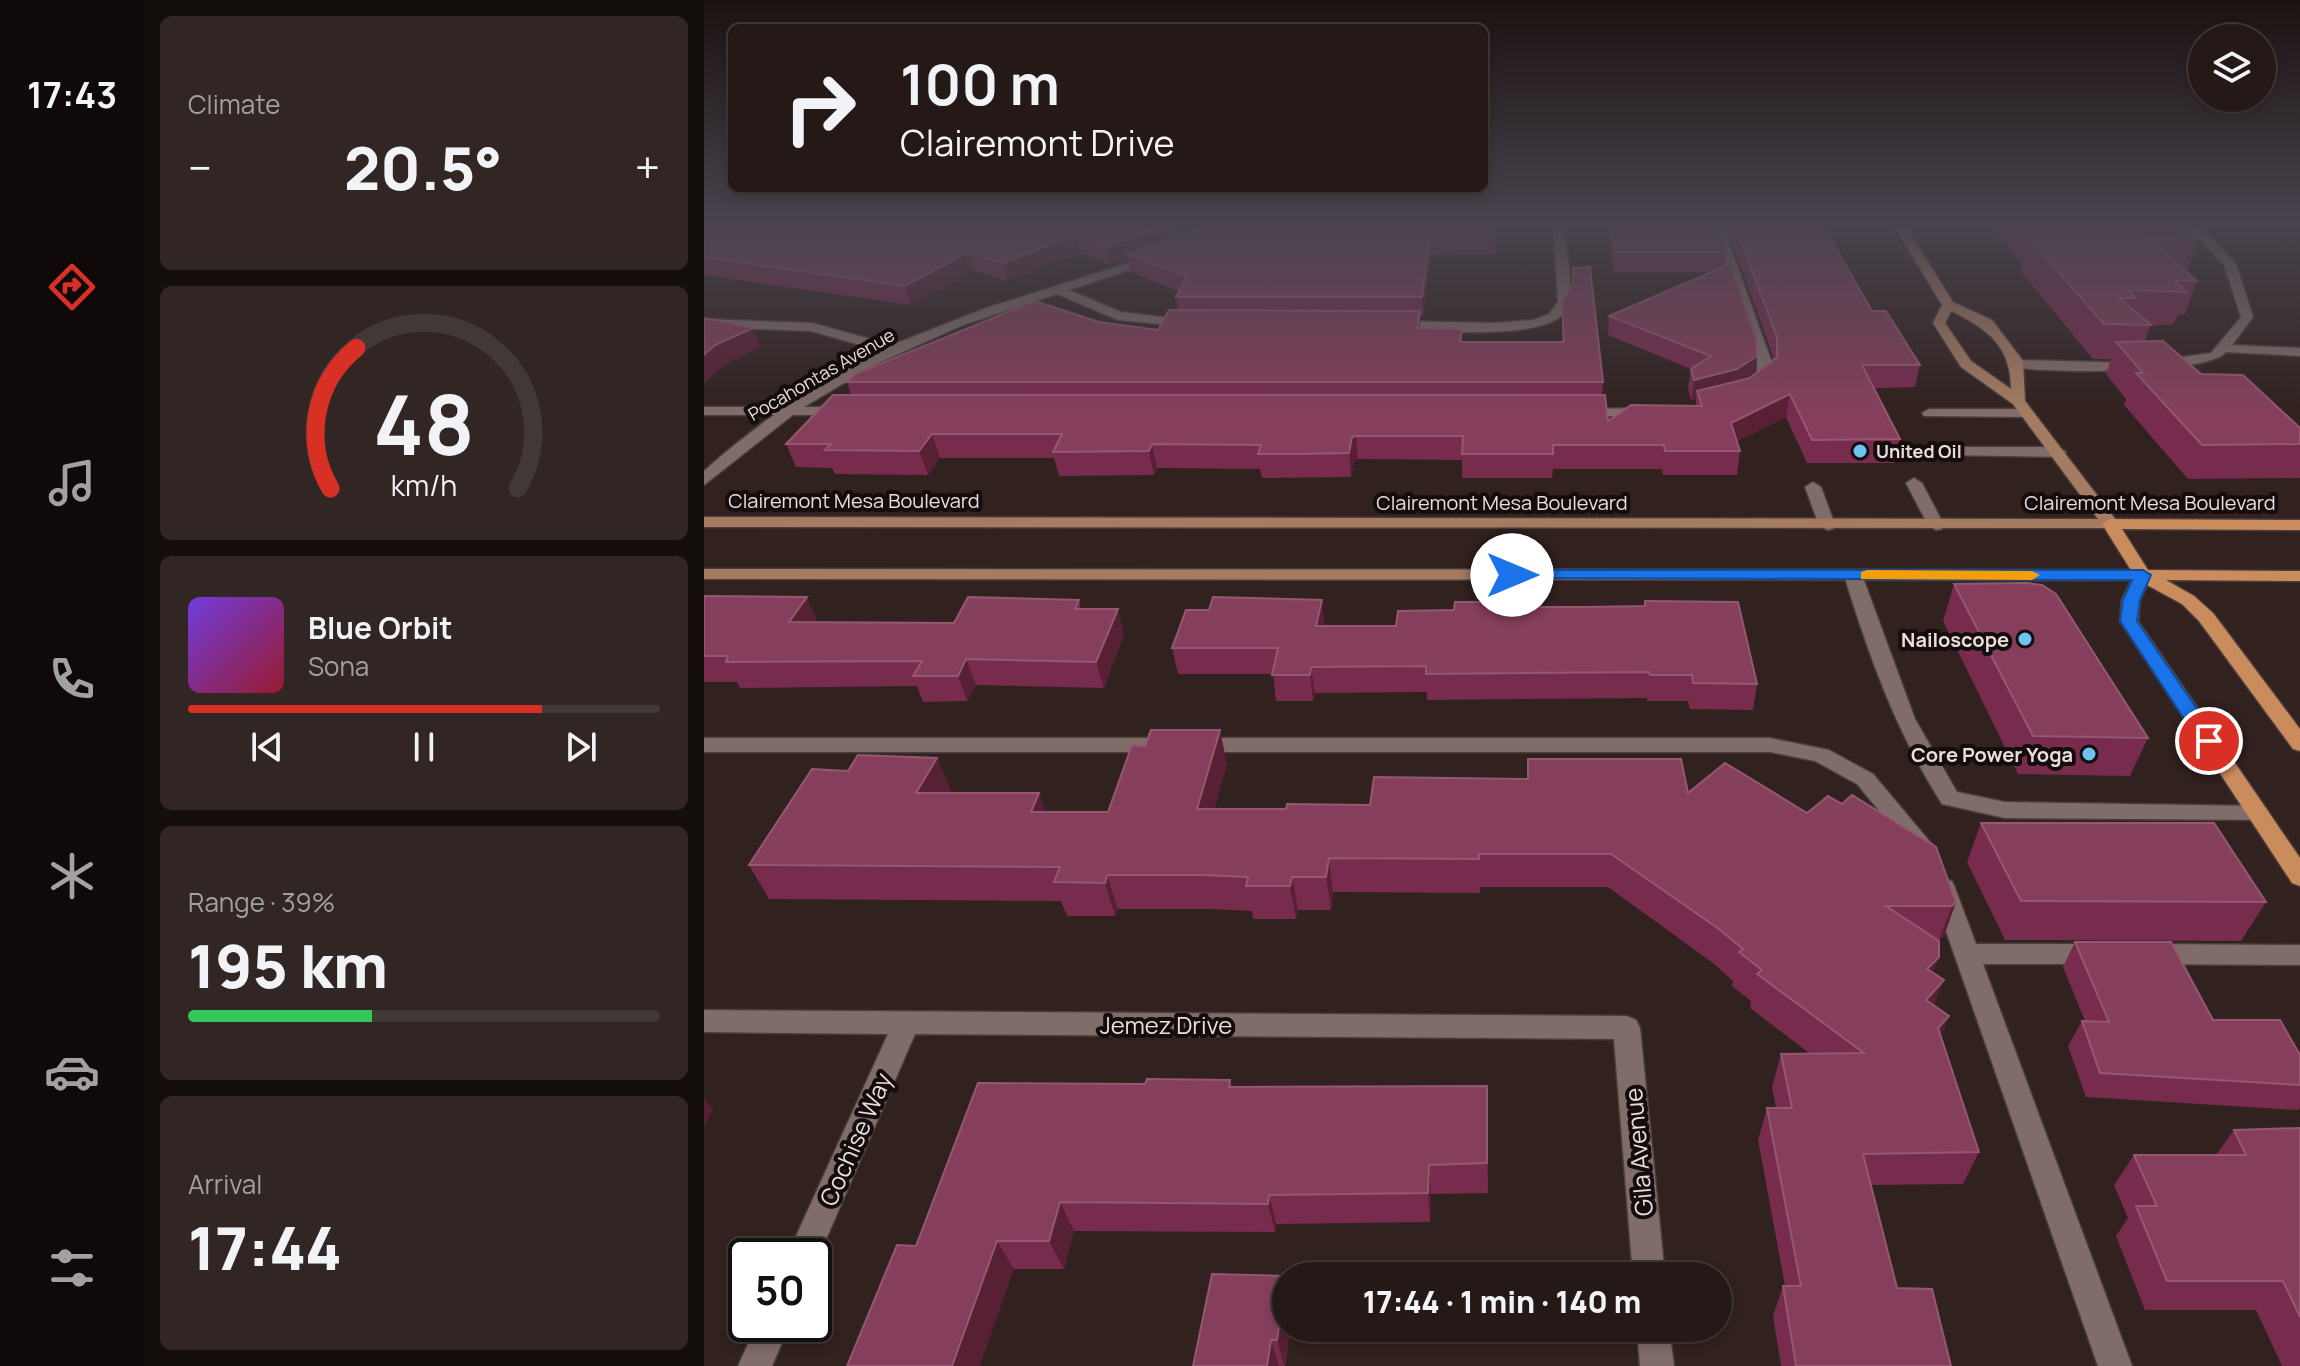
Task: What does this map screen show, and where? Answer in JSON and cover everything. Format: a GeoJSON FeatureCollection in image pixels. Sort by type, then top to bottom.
{"type":"FeatureCollection","features":[{"type":"Feature","properties":{"kind":"main road"},"geometry":{"type":"LineString","coordinates":[[1935,285],[1948,305],[1987,323],[2018,364],[2023,407]]}},
{"type":"Feature","properties":{"kind":"main road"},"geometry":{"type":"LineString","coordinates":[[1948,305],[1939,323],[1966,364],[2023,407],[2110,524],[2143,575],[2188,600],[2206,617],[2300,744]]}},
{"type":"Feature","properties":{"kind":"main road","name":"Clairemont Mesa Boulevard"},"geometry":{"type":"LineString","coordinates":[[704,522],[2300,525]]}},
{"type":"Feature","properties":{"kind":"main road"},"geometry":{"type":"LineString","coordinates":[[704,574],[2300,576]]}},
{"type":"Feature","properties":{"kind":"main road"},"geometry":{"type":"LineString","coordinates":[[2143,575],[2131,600],[2129,621],[2300,877]]}},
{"type":"Feature","properties":{"kind":"street","name":"Pocahontas Avenue"},"geometry":{"type":"LineString","coordinates":[[704,480],[745,440],[894,350],[964,321],[1079,285]]}},
{"type":"Feature","properties":{"kind":"street"},"geometry":{"type":"LineString","coordinates":[[1378,325],[1525,325],[1550,320],[1560,312],[1564,302],[1563,285]]}},
{"type":"Feature","properties":{"kind":"street"},"geometry":{"type":"LineString","coordinates":[[1737,285],[1764,360],[1764,379],[1741,395]]}},
{"type":"Feature","properties":{"kind":"street"},"geometry":{"type":"LineString","coordinates":[[2018,364],[2139,367],[2215,357],[2247,317],[2237,285]]}},
{"type":"Feature","properties":{"kind":"street"},"geometry":{"type":"LineString","coordinates":[[1061,291],[1137,321],[1207,324]]}},
{"type":"Feature","properties":{"kind":"street"},"geometry":{"type":"LineString","coordinates":[[704,323],[812,327],[894,350]]}},
{"type":"Feature","properties":{"kind":"street"},"geometry":{"type":"LineString","coordinates":[[2221,348],[2293,351],[2300,364]]}},
{"type":"Feature","properties":{"kind":"street"},"geometry":{"type":"LineString","coordinates":[[1929,413],[2023,407]]}},
{"type":"Feature","properties":{"kind":"street"},"geometry":{"type":"LineString","coordinates":[[704,411],[863,411]]}},
{"type":"Feature","properties":{"kind":"street"},"geometry":{"type":"LineString","coordinates":[[1567,413],[1663,411]]}},
{"type":"Feature","properties":{"kind":"street"},"geometry":{"type":"LineString","coordinates":[[1950,452],[2058,452]]}},
{"type":"Feature","properties":{"kind":"street"},"geometry":{"type":"LineString","coordinates":[[1914,483],[1936,525]]}},
{"type":"Feature","properties":{"kind":"street"},"geometry":{"type":"LineString","coordinates":[[1813,487],[1827,525]]}},
{"type":"Feature","properties":{"kind":"street"},"geometry":{"type":"LineString","coordinates":[[1853,575],[1878,653],[1902,712],[1950,798],[2005,810],[2258,814]]}},
{"type":"Feature","properties":{"kind":"street"},"geometry":{"type":"LineString","coordinates":[[704,745],[1770,745],[1821,755],[1865,779],[1931,858],[2115,1366]]}},
{"type":"Feature","properties":{"kind":"street"},"geometry":{"type":"LineString","coordinates":[[1966,954],[2300,955]]}},
{"type":"Feature","properties":{"kind":"street","name":"Jemez Drive"},"geometry":{"type":"LineString","coordinates":[[704,1021],[1627,1028]]}},
{"type":"Feature","properties":{"kind":"street","name":"Cochise Way"},"geometry":{"type":"LineString","coordinates":[[811,1238],[907,1022]]}},
{"type":"Feature","properties":{"kind":"street","name":"Gila Avenue"},"geometry":{"type":"LineString","coordinates":[[1627,1028],[1648,1262]]}},
{"type":"Feature","properties":{"kind":"street"},"geometry":{"type":"LineString","coordinates":[[755,1366],[766,1342]]}},
{"type":"Feature","properties":{"kind":"street"},"geometry":{"type":"LineString","coordinates":[[1654,1342],[1657,1366]]}},
{"type":"Feature","properties":{"kind":"building"},"geometry":{"type":"Polygon","coordinates":[[[1182,285],[1424,285],[1422,297],[1176,297],[1182,285]]]}},
{"type":"Feature","properties":{"kind":"building"},"geometry":{"type":"Polygon","coordinates":[[[1573,285],[1592,285],[1603,382],[847,382],[855,374],[1035,301],[1099,322],[1158,330],[1169,310],[1420,311],[1417,328],[1462,329],[1460,342],[1564,342],[1562,301],[1573,285]]]}},
{"type":"Feature","properties":{"kind":"building"},"geometry":{"type":"Polygon","coordinates":[[[1682,285],[1737,285],[1757,341],[1757,356],[1737,369],[1694,380],[1691,369],[1711,356],[1609,316],[1682,285]]]}},
{"type":"Feature","properties":{"kind":"building"},"geometry":{"type":"Polygon","coordinates":[[[1757,285],[1857,285],[1872,311],[1886,311],[1920,365],[1862,365],[1900,439],[1812,440],[1790,394],[1731,423],[1740,451],[1665,451],[1664,445],[1553,445],[1553,454],[1462,454],[1463,436],[1356,436],[1352,437],[1349,453],[1299,454],[1258,454],[1261,445],[1152,444],[1149,451],[1053,452],[1062,434],[932,434],[919,451],[825,450],[831,444],[786,444],[833,395],[1605,395],[1608,421],[1631,405],[1702,406],[1697,391],[1750,378],[1777,357],[1777,337],[1757,285]]]}},
{"type":"Feature","properties":{"kind":"building"},"geometry":{"type":"Polygon","coordinates":[[[2069,285],[2179,285],[2186,292],[2128,290],[2135,298],[2119,298],[2151,325],[2104,324],[2069,285]]]}},
{"type":"Feature","properties":{"kind":"building"},"geometry":{"type":"Polygon","coordinates":[[[704,318],[753,328],[715,345],[704,355],[704,318]]]}},
{"type":"Feature","properties":{"kind":"building"},"geometry":{"type":"Polygon","coordinates":[[[2163,341],[2201,374],[2243,375],[2300,428],[2300,444],[2202,445],[2136,373],[2143,373],[2116,342],[2163,341]]]}},
{"type":"Feature","properties":{"kind":"building"},"geometry":{"type":"Polygon","coordinates":[[[1954,584],[2042,585],[2056,594],[2148,738],[2033,736],[1954,584]]]}},
{"type":"Feature","properties":{"kind":"building"},"geometry":{"type":"Polygon","coordinates":[[[704,596],[807,597],[789,622],[954,623],[968,597],[1079,600],[1075,609],[1118,609],[1096,662],[966,659],[958,676],[913,676],[922,661],[726,662],[728,656],[704,656],[704,596]]]}},
{"type":"Feature","properties":{"kind":"building"},"geometry":{"type":"Polygon","coordinates":[[[1213,597],[1322,600],[1316,626],[1396,626],[1398,611],[1454,610],[1455,602],[1500,602],[1500,607],[1586,607],[1645,606],[1645,601],[1738,602],[1757,684],[1693,683],[1692,675],[1650,675],[1649,672],[1426,674],[1426,666],[1311,667],[1310,675],[1272,675],[1278,648],[1172,648],[1186,610],[1209,610],[1213,597]]]}},
{"type":"Feature","properties":{"kind":"building"},"geometry":{"type":"Polygon","coordinates":[[[1151,730],[1220,730],[1197,809],[1286,809],[1287,804],[1370,805],[1374,777],[1528,779],[1528,759],[1681,759],[1688,793],[1725,763],[1807,813],[1828,796],[1842,804],[1852,795],[1936,847],[1956,902],[1952,906],[1886,906],[1939,941],[1939,957],[1927,969],[1944,980],[1926,1000],[1949,1016],[1938,1028],[1979,1152],[1863,1154],[1897,1288],[1932,1289],[1951,1366],[1796,1366],[1783,1286],[1801,1286],[1767,1108],[1792,1108],[1781,1054],[1864,1053],[1757,974],[1762,970],[1739,952],[1743,949],[1719,929],[1611,854],[1479,854],[1479,859],[1329,858],[1326,877],[1292,877],[1290,886],[1246,886],[1248,877],[1202,875],[1107,875],[1105,883],[1054,882],[1060,867],[749,865],[812,769],[848,771],[858,755],[937,758],[916,793],[1039,793],[1031,812],[1108,812],[1132,745],[1145,746],[1151,730]]]}},
{"type":"Feature","properties":{"kind":"building"},"geometry":{"type":"Polygon","coordinates":[[[1981,823],[2214,823],[2266,902],[2021,901],[1981,823]]]}},
{"type":"Feature","properties":{"kind":"building"},"geometry":{"type":"Polygon","coordinates":[[[2075,942],[2171,942],[2213,1020],[2280,1020],[2300,1055],[2300,1085],[2100,1073],[2082,1021],[2109,1022],[2075,942]]]}},
{"type":"Feature","properties":{"kind":"building"},"geometry":{"type":"Polygon","coordinates":[[[1147,1079],[1230,1080],[1229,1087],[1487,1086],[1487,1163],[1429,1165],[1428,1193],[1269,1195],[1268,1204],[1060,1202],[1049,1241],[997,1241],[952,1366],[847,1366],[897,1245],[916,1246],[978,1083],[1145,1084],[1147,1079]]]}},
{"type":"Feature","properties":{"kind":"building"},"geometry":{"type":"Polygon","coordinates":[[[2300,1128],[2300,1317],[2283,1281],[2167,1281],[2136,1206],[2157,1206],[2134,1155],[2246,1155],[2234,1130],[2300,1128]]]}},
{"type":"Feature","properties":{"kind":"building"},"geometry":{"type":"Polygon","coordinates":[[[1212,1274],[1272,1276],[1272,1340],[1267,1366],[1193,1366],[1212,1274]]]}},
{"type":"Feature","properties":{"kind":"slow traffic"},"geometry":{"type":"LineString","coordinates":[[1867,575],[2032,575]]}},
{"type":"Feature","properties":{"kind":"place","name":"United Oil"},"geometry":{"type":"Point","coordinates":[1860,451]}},
{"type":"Feature","properties":{"kind":"place","name":"Nailoscope"},"geometry":{"type":"Point","coordinates":[2025,639]}},
{"type":"Feature","properties":{"kind":"place","name":"Core Power Yoga"},"geometry":{"type":"Point","coordinates":[2089,754]}},
{"type":"Feature","properties":{"kind":"route"},"geometry":{"type":"LineString","coordinates":[[1512,575],[2143,575],[2131,600],[2129,621],[2209,741]]}}]}
